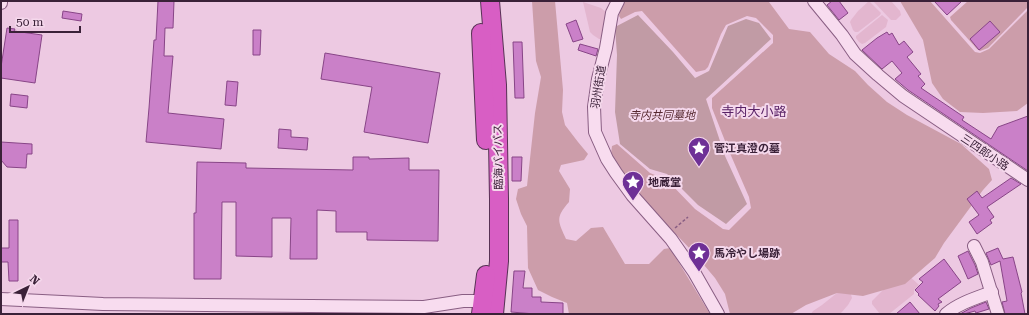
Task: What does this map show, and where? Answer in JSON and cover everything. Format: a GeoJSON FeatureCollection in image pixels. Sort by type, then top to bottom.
{"type":"FeatureCollection","features":[{"type":"Feature","properties":{"kind":"highway","name":"臨海バイパス"},"geometry":{"type":"LineString","coordinates":[[478,1],[486,135],[486,275],[488,308]]}},
{"type":"Feature","properties":{"kind":"highway","name":"臨海バイパス"},"geometry":{"type":"LineString","coordinates":[[488,308],[498,261],[499,199],[497,85],[490,1]]}},
{"type":"Feature","properties":{"kind":"street","name":"羽州街道"},"geometry":{"type":"LineString","coordinates":[[618,1],[612,13],[606,48],[598,79],[594,107],[595,132],[607,159],[616,173],[636,200],[667,234],[692,268],[718,314]]}},
{"type":"Feature","properties":{"kind":"street","name":"三四郎小路"},"geometry":{"type":"LineString","coordinates":[[817,2],[855,54],[878,76],[903,96],[1028,180]]}},
{"type":"Feature","properties":{"kind":"street"},"geometry":{"type":"LineString","coordinates":[[974,246],[982,262],[998,314]]}},
{"type":"Feature","properties":{"kind":"street"},"geometry":{"type":"LineString","coordinates":[[946,314],[968,301],[992,292]]}},
{"type":"Feature","properties":{"kind":"street"},"geometry":{"type":"LineString","coordinates":[[1,299],[103,309],[424,306],[463,302],[488,308]]}},
{"type":"Feature","properties":{"kind":"path"},"geometry":{"type":"LineString","coordinates":[[667,234],[688,217]]}},
{"type":"Feature","properties":{"kind":"shaded area"},"geometry":{"type":"Polygon","coordinates":[[[532,1],[555,1],[563,90],[562,112],[565,125],[588,154],[584,160],[561,165],[559,171],[570,189],[569,202],[562,212],[559,220],[566,239],[576,241],[591,228],[603,227],[625,264],[649,264],[664,249],[670,248],[710,314],[569,314],[567,303],[538,290],[528,268],[527,226],[516,199],[518,189],[527,186],[535,113],[541,77],[536,61],[532,1]]]}},
{"type":"Feature","properties":{"kind":"shaded area"},"geometry":{"type":"Polygon","coordinates":[[[624,1],[769,2],[789,29],[810,32],[829,54],[855,71],[887,102],[907,115],[961,144],[989,169],[992,180],[944,243],[935,258],[905,284],[863,296],[837,293],[806,305],[791,314],[730,314],[725,294],[715,278],[617,169],[611,154],[612,146],[617,144],[650,173],[667,180],[695,209],[723,229],[729,230],[751,208],[749,197],[712,108],[712,98],[773,43],[773,35],[756,18],[747,16],[726,25],[708,67],[705,70],[696,72],[642,11],[635,12],[621,19],[619,16],[622,3],[624,1]]]}},
{"type":"Feature","properties":{"kind":"shaded area"},"geometry":{"type":"Polygon","coordinates":[[[869,1],[881,13],[858,32],[855,32],[850,22],[858,11],[869,1]]]}},
{"type":"Feature","properties":{"kind":"shaded area"},"geometry":{"type":"Polygon","coordinates":[[[873,1],[891,1],[900,11],[901,15],[896,20],[891,20],[873,1]]]}},
{"type":"Feature","properties":{"kind":"shaded area"},"geometry":{"type":"Polygon","coordinates":[[[900,1],[930,1],[975,52],[980,53],[989,49],[1028,10],[1028,103],[1017,111],[983,113],[960,112],[943,99],[932,83],[923,40],[900,1]]]}},
{"type":"Feature","properties":{"kind":"shaded area"},"geometry":{"type":"Polygon","coordinates":[[[968,1],[1028,1],[1028,7],[988,48],[980,51],[951,20],[950,17],[968,1]]]}},
{"type":"Feature","properties":{"kind":"shaded area"},"geometry":{"type":"Polygon","coordinates":[[[583,2],[601,8],[607,13],[602,39],[599,39],[590,32],[583,2]]]}},
{"type":"Feature","properties":{"kind":"shaded area"},"geometry":{"type":"Polygon","coordinates":[[[882,15],[888,20],[886,27],[865,43],[862,44],[859,42],[856,36],[882,15]]]}},
{"type":"Feature","properties":{"kind":"shaded area"},"geometry":{"type":"Polygon","coordinates":[[[906,273],[919,285],[914,290],[914,294],[889,314],[880,314],[872,304],[872,301],[889,284],[906,273]]]}},
{"type":"Feature","properties":{"kind":"shaded area"},"geometry":{"type":"Polygon","coordinates":[[[842,289],[850,291],[852,298],[841,313],[811,314],[813,311],[842,289]]]}},
{"type":"Feature","properties":{"kind":"green space","name":"寺内共同墓地"},"geometry":{"type":"Polygon","coordinates":[[[638,15],[695,78],[709,71],[728,26],[746,19],[759,23],[771,39],[706,99],[725,156],[747,204],[726,224],[698,205],[667,174],[650,169],[620,144],[615,112],[617,55],[615,27],[638,15]]]}},
{"type":"Feature","properties":{"kind":"building"},"geometry":{"type":"Polygon","coordinates":[[[158,1],[174,1],[173,28],[165,28],[164,56],[173,56],[168,113],[224,119],[221,149],[146,142],[154,40],[156,40],[158,1]]]}},
{"type":"Feature","properties":{"kind":"building"},"geometry":{"type":"Polygon","coordinates":[[[832,1],[839,1],[848,13],[839,20],[827,5],[832,1]]]}},
{"type":"Feature","properties":{"kind":"building"},"geometry":{"type":"Polygon","coordinates":[[[934,1],[962,1],[947,15],[934,1]]]}},
{"type":"Feature","properties":{"kind":"building"},"geometry":{"type":"Polygon","coordinates":[[[63,11],[82,14],[81,21],[62,18],[63,11]]]}},
{"type":"Feature","properties":{"kind":"building"},"geometry":{"type":"Polygon","coordinates":[[[576,20],[583,39],[573,42],[566,24],[576,20]]]}},
{"type":"Feature","properties":{"kind":"building"},"geometry":{"type":"Polygon","coordinates":[[[990,21],[1000,32],[979,50],[970,39],[990,21]]]}},
{"type":"Feature","properties":{"kind":"building"},"geometry":{"type":"Polygon","coordinates":[[[7,28],[15,29],[14,31],[42,35],[35,83],[1,78],[1,67],[7,28]]]}},
{"type":"Feature","properties":{"kind":"building"},"geometry":{"type":"Polygon","coordinates":[[[253,30],[261,30],[260,55],[253,55],[253,30]]]}},
{"type":"Feature","properties":{"kind":"building"},"geometry":{"type":"Polygon","coordinates":[[[887,32],[889,35],[892,33],[899,45],[904,41],[913,52],[907,57],[921,74],[918,76],[925,84],[921,88],[964,117],[962,120],[991,139],[998,127],[1028,116],[1028,171],[908,90],[895,79],[902,73],[892,61],[882,69],[862,50],[887,32]]]}},
{"type":"Feature","properties":{"kind":"building"},"geometry":{"type":"Polygon","coordinates":[[[513,42],[522,42],[524,98],[515,98],[513,42]]]}},
{"type":"Feature","properties":{"kind":"building"},"geometry":{"type":"Polygon","coordinates":[[[580,44],[598,49],[596,56],[578,50],[580,44]]]}},
{"type":"Feature","properties":{"kind":"building"},"geometry":{"type":"Polygon","coordinates":[[[325,53],[440,73],[428,143],[364,132],[372,87],[321,79],[325,53]]]}},
{"type":"Feature","properties":{"kind":"building"},"geometry":{"type":"Polygon","coordinates":[[[227,81],[238,82],[236,106],[225,105],[227,81]]]}},
{"type":"Feature","properties":{"kind":"building"},"geometry":{"type":"Polygon","coordinates":[[[11,94],[28,96],[27,108],[10,106],[11,94]]]}},
{"type":"Feature","properties":{"kind":"building"},"geometry":{"type":"Polygon","coordinates":[[[279,129],[291,130],[291,137],[308,138],[307,150],[278,148],[279,129]]]}},
{"type":"Feature","properties":{"kind":"building"},"geometry":{"type":"Polygon","coordinates":[[[1,142],[32,144],[32,154],[27,154],[26,168],[7,167],[1,160],[1,142]]]}},
{"type":"Feature","properties":{"kind":"building"},"geometry":{"type":"Polygon","coordinates":[[[353,157],[369,157],[369,159],[409,158],[409,170],[439,170],[438,241],[367,240],[367,232],[336,232],[336,211],[317,210],[317,259],[290,259],[291,218],[272,218],[272,257],[236,256],[236,202],[222,202],[221,279],[194,279],[194,213],[196,213],[197,162],[246,163],[246,168],[353,170],[353,157]]]}},
{"type":"Feature","properties":{"kind":"building"},"geometry":{"type":"Polygon","coordinates":[[[512,157],[522,157],[521,181],[512,181],[512,157]]]}},
{"type":"Feature","properties":{"kind":"building"},"geometry":{"type":"Polygon","coordinates":[[[1011,178],[1021,184],[987,207],[994,217],[990,220],[992,223],[977,234],[969,222],[979,215],[967,199],[977,191],[982,198],[1011,178]]]}},
{"type":"Feature","properties":{"kind":"building"},"geometry":{"type":"Polygon","coordinates":[[[9,220],[18,220],[18,281],[9,281],[8,262],[1,262],[1,248],[9,248],[9,220]]]}},
{"type":"Feature","properties":{"kind":"building"},"geometry":{"type":"Polygon","coordinates":[[[998,248],[1003,259],[1013,257],[1022,292],[1025,314],[1005,314],[1002,302],[1007,301],[1000,261],[991,265],[986,253],[998,248]]]}},
{"type":"Feature","properties":{"kind":"building"},"geometry":{"type":"Polygon","coordinates":[[[968,251],[978,274],[968,279],[958,256],[968,251]]]}},
{"type":"Feature","properties":{"kind":"building"},"geometry":{"type":"Polygon","coordinates":[[[944,259],[961,282],[938,299],[942,302],[938,304],[939,306],[935,311],[918,295],[919,294],[915,290],[923,282],[919,279],[944,259]]]}},
{"type":"Feature","properties":{"kind":"building"},"geometry":{"type":"Polygon","coordinates":[[[514,271],[525,271],[523,288],[532,288],[532,297],[541,297],[541,302],[563,303],[563,314],[511,312],[514,271]]]}},
{"type":"Feature","properties":{"kind":"building"},"geometry":{"type":"Polygon","coordinates":[[[910,302],[920,314],[896,314],[910,302]]]}},
{"type":"Feature","properties":{"kind":"building"},"geometry":{"type":"Polygon","coordinates":[[[986,302],[989,309],[976,313],[975,311],[960,314],[971,308],[986,302]]]}},
{"type":"Feature","properties":{"kind":"place","name":"菅江真澄の墓"},"geometry":{"type":"Point","coordinates":[699,168]}},
{"type":"Feature","properties":{"kind":"place","name":"地蔵堂"},"geometry":{"type":"Point","coordinates":[633,202]}},
{"type":"Feature","properties":{"kind":"place","name":"馬冷やし場跡"},"geometry":{"type":"Point","coordinates":[699,272]}},
{"type":"Feature","properties":{"kind":"district","name":"寺内大小路"},"geometry":{"type":"Point","coordinates":[754,111]}}]}
